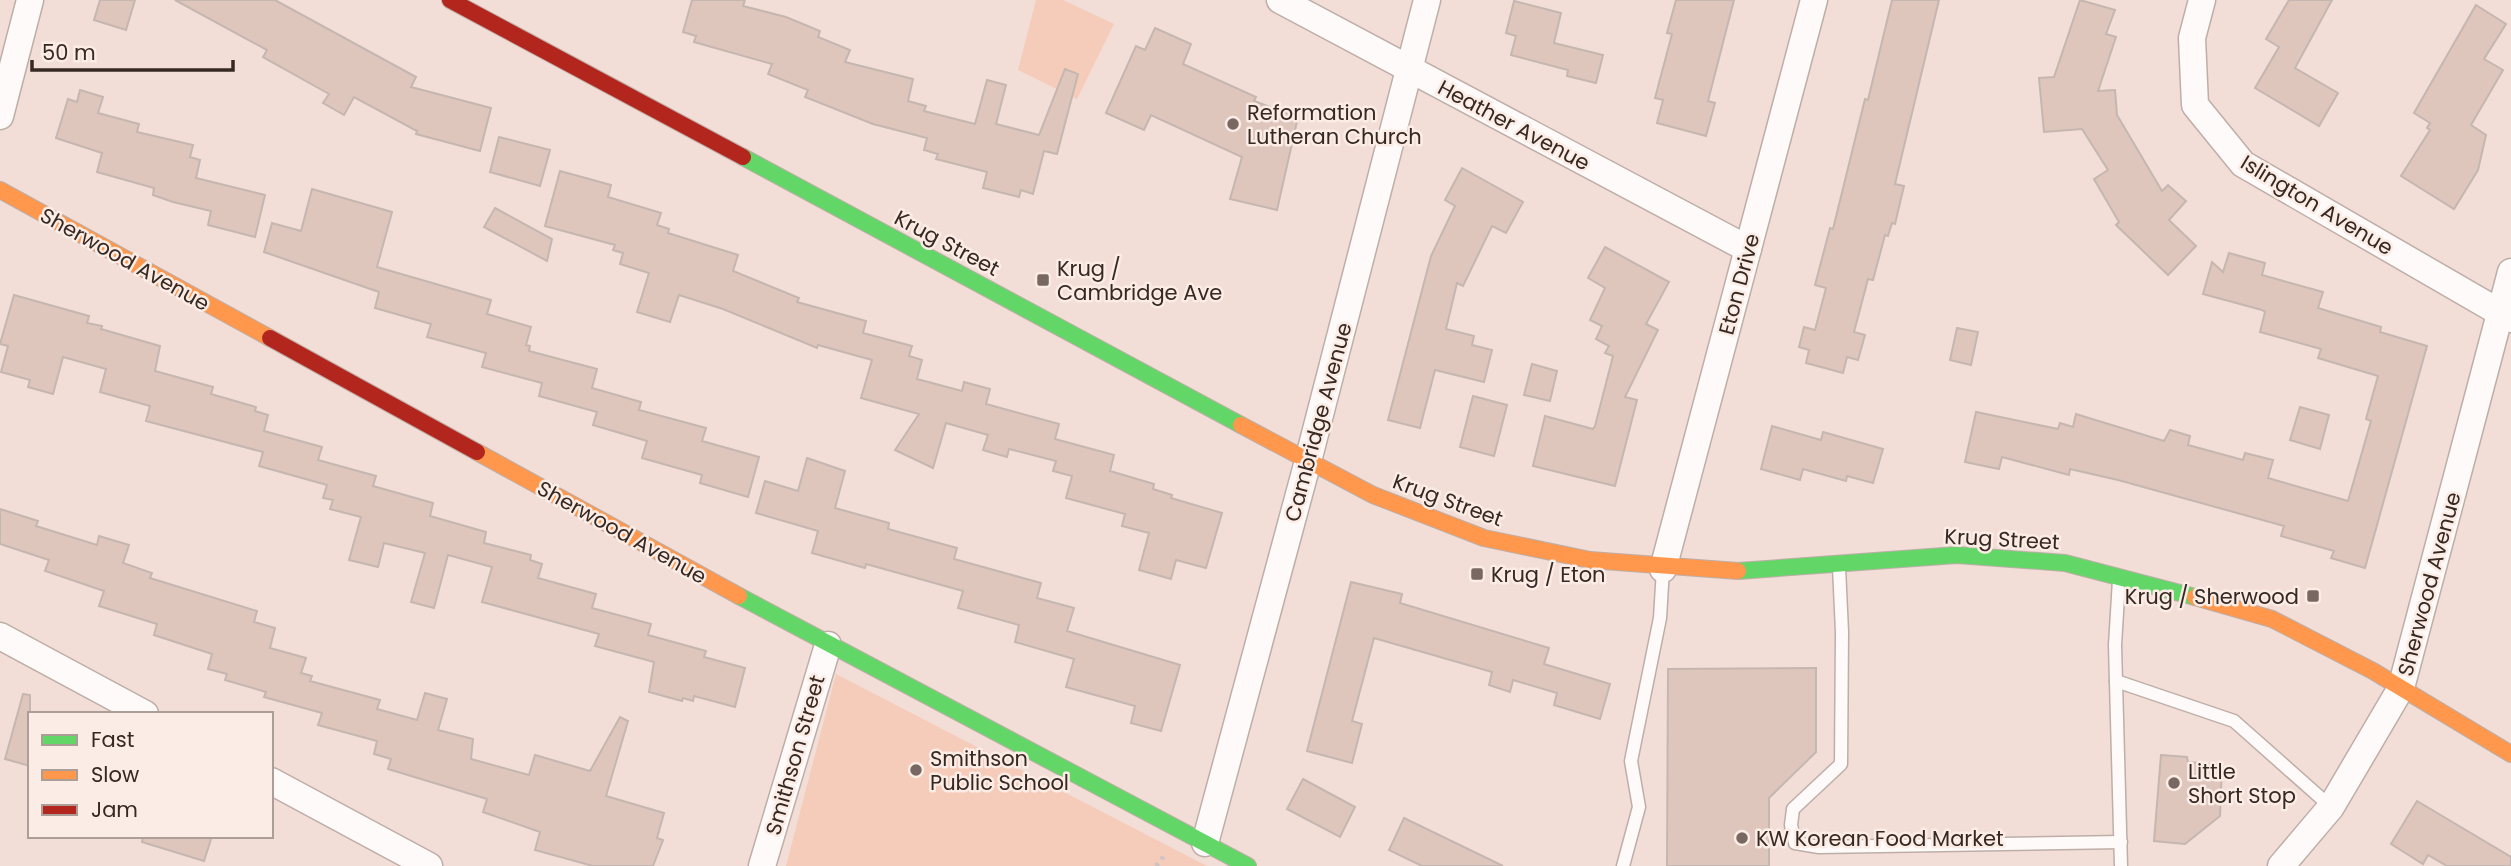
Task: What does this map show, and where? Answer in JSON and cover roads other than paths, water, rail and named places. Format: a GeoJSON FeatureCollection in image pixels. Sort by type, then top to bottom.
{"type":"FeatureCollection","features":[{"type":"Feature","properties":{"kind":"street"},"geometry":{"type":"LineString","coordinates":[[0,116],[30,0]]}},
{"type":"Feature","properties":{"kind":"street","name":"Krug Street"},"geometry":{"type":"LineString","coordinates":[[450,0],[1373,495],[1484,538],[1590,560],[1663,569],[1729,572],[1957,555],[2065,563],[2120,575],[2272,620],[2402,688],[2511,754]]}},
{"type":"Feature","properties":{"kind":"street","name":"Heather Avenue"},"geometry":{"type":"LineString","coordinates":[[1280,0],[1748,249]]}},
{"type":"Feature","properties":{"kind":"street","name":"Cambridge Avenue"},"geometry":{"type":"LineString","coordinates":[[1205,843],[1308,461],[1427,0]]}},
{"type":"Feature","properties":{"kind":"street","name":"Eton Drive"},"geometry":{"type":"LineString","coordinates":[[1663,569],[1814,0]]}},
{"type":"Feature","properties":{"kind":"street","name":"Islington Avenue"},"geometry":{"type":"LineString","coordinates":[[2202,0],[2192,38],[2195,105],[2242,164],[2505,316]]}},
{"type":"Feature","properties":{"kind":"street","name":"Sherwood Avenue"},"geometry":{"type":"LineString","coordinates":[[0,191],[828,645],[1248,866]]}},
{"type":"Feature","properties":{"kind":"street","name":"Sherwood Avenue"},"geometry":{"type":"LineString","coordinates":[[2281,866],[2331,807],[2402,688],[2505,316],[2511,272]]}},
{"type":"Feature","properties":{"kind":"street"},"geometry":{"type":"LineString","coordinates":[[0,636],[141,712]]}},
{"type":"Feature","properties":{"kind":"street","name":"Smithson Street"},"geometry":{"type":"LineString","coordinates":[[762,866],[828,645]]}},
{"type":"Feature","properties":{"kind":"street"},"geometry":{"type":"LineString","coordinates":[[273,782],[429,866]]}},
{"type":"Feature","properties":{"kind":"lane"},"geometry":{"type":"LineString","coordinates":[[1839,563],[1842,632],[1841,764],[1793,809],[1791,825],[1796,843],[1819,847],[2121,842]]}},
{"type":"Feature","properties":{"kind":"lane"},"geometry":{"type":"LineString","coordinates":[[1623,866],[1639,807],[1631,761],[1660,618],[1663,569]]}},
{"type":"Feature","properties":{"kind":"lane"},"geometry":{"type":"LineString","coordinates":[[2120,575],[2115,645],[2121,866]]}},
{"type":"Feature","properties":{"kind":"lane"},"geometry":{"type":"LineString","coordinates":[[2116,681],[2234,721],[2331,807]]}},
{"type":"Feature","properties":{"kind":"place","name":"Reformation Lutheran Church"},"geometry":{"type":"Point","coordinates":[1233,124]}},
{"type":"Feature","properties":{"kind":"place","name":"Krug / Cambridge Ave"},"geometry":{"type":"Point","coordinates":[1043,280]}},
{"type":"Feature","properties":{"kind":"place","name":"Krug / Eton"},"geometry":{"type":"Point","coordinates":[1477,574]}},
{"type":"Feature","properties":{"kind":"place","name":"Krug / Sherwood"},"geometry":{"type":"Point","coordinates":[2313,596]}},
{"type":"Feature","properties":{"kind":"place","name":"Smithson Public School"},"geometry":{"type":"Point","coordinates":[916,770]}},
{"type":"Feature","properties":{"kind":"place","name":"Little Short Stop"},"geometry":{"type":"Point","coordinates":[2174,783]}},
{"type":"Feature","properties":{"kind":"place","name":"KW Korean Food Market"},"geometry":{"type":"Point","coordinates":[1742,838]}}]}
